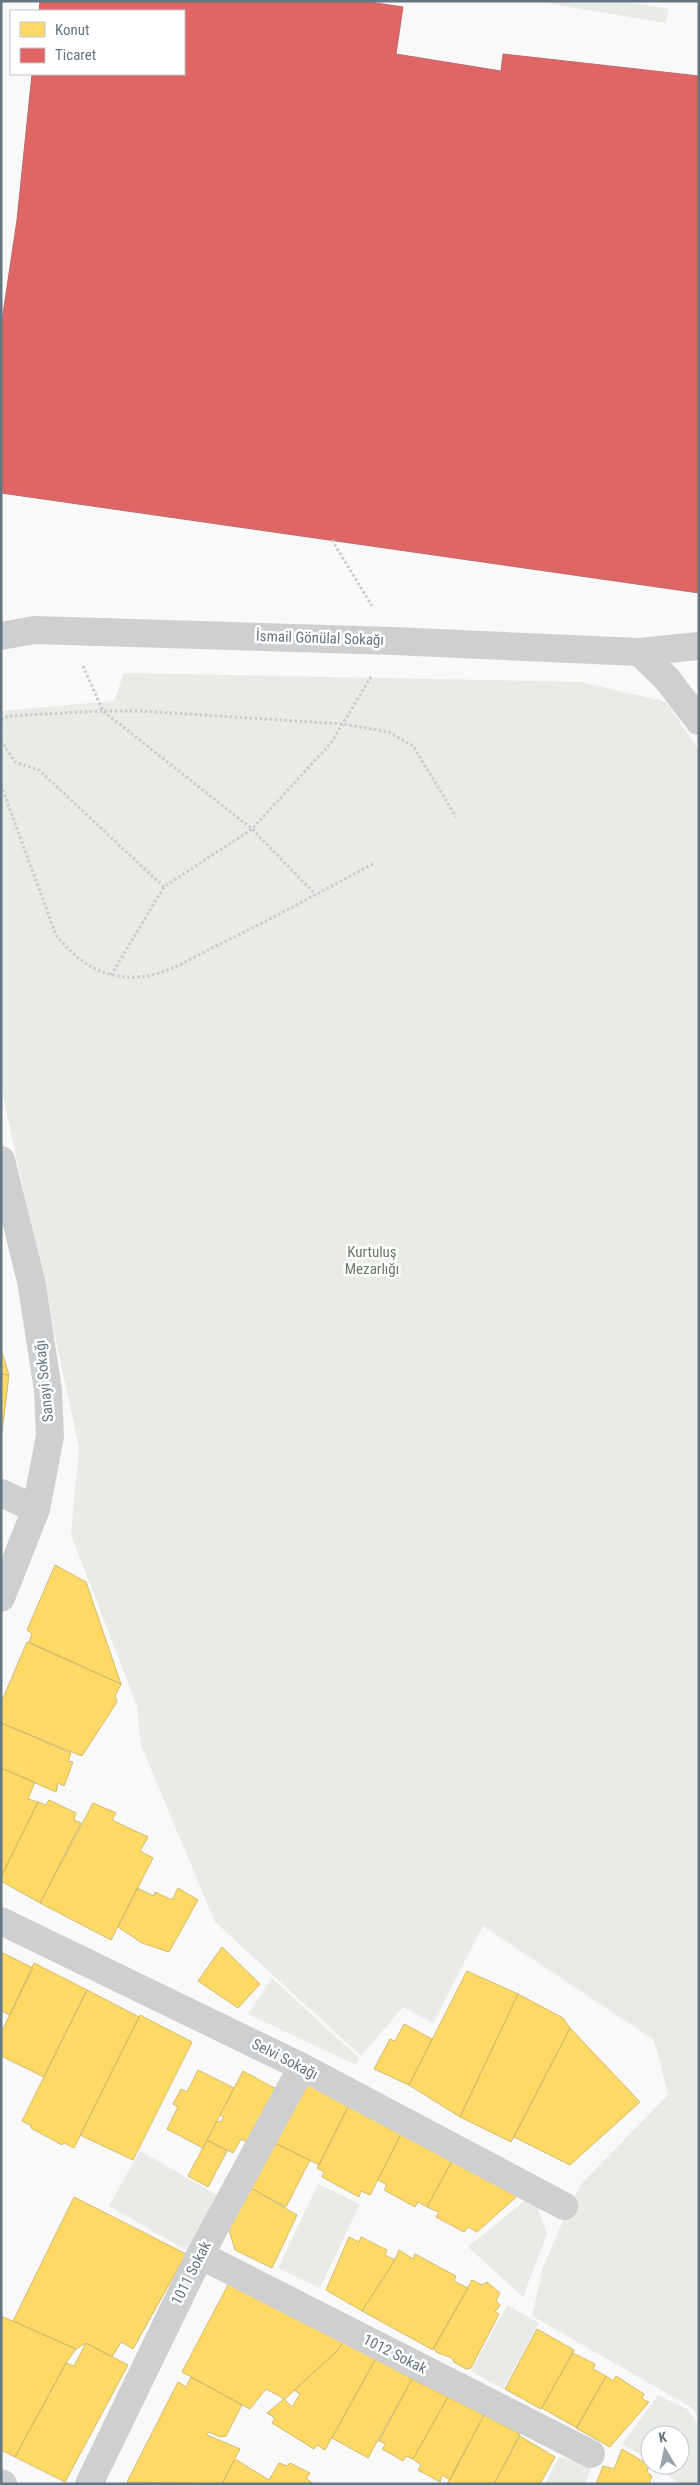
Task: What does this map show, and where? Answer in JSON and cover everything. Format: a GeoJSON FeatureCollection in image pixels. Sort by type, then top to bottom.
{"type":"FeatureCollection","features":[{"type":"Feature","properties":{"kind":"street","name":"İsmail Gönülal Sokağı"},"geometry":{"type":"LineString","coordinates":[[1,636],[34,630],[393,641],[638,652],[699,646]]}},
{"type":"Feature","properties":{"kind":"street"},"geometry":{"type":"LineString","coordinates":[[638,652],[666,679],[699,721]]}},
{"type":"Feature","properties":{"kind":"street","name":"Sanayi Sokağı"},"geometry":{"type":"LineString","coordinates":[[1,1160],[31,1281],[48,1390],[50,1436],[36,1509],[1,1598]]}},
{"type":"Feature","properties":{"kind":"street"},"geometry":{"type":"LineString","coordinates":[[1,1493],[36,1509]]}},
{"type":"Feature","properties":{"kind":"street","name":"Selvi Sokağı"},"geometry":{"type":"LineString","coordinates":[[1,1921],[302,2067],[564,2206]]}},
{"type":"Feature","properties":{"kind":"street","name":"1011 Sokak"},"geometry":{"type":"LineString","coordinates":[[89,2484],[200,2255],[302,2067]]}},
{"type":"Feature","properties":{"kind":"street","name":"1012 Sokak"},"geometry":{"type":"LineString","coordinates":[[200,2255],[591,2454]]}},
{"type":"Feature","properties":{"kind":"path"},"geometry":{"type":"LineString","coordinates":[[111,975],[164,887],[252,829],[331,743],[393,641],[332,540]]}},
{"type":"Feature","properties":{"kind":"path"},"geometry":{"type":"LineString","coordinates":[[67,631],[103,710],[252,829],[316,895]]}},
{"type":"Feature","properties":{"kind":"path"},"geometry":{"type":"LineString","coordinates":[[1,720],[8,716],[103,710],[343,724],[389,732],[413,746],[456,817]]}},
{"type":"Feature","properties":{"kind":"path"},"geometry":{"type":"LineString","coordinates":[[1,740],[15,762],[39,770],[164,887]]}},
{"type":"Feature","properties":{"kind":"path"},"geometry":{"type":"LineString","coordinates":[[1,785],[56,935],[71,954],[90,966],[111,975],[130,977],[151,976],[170,969],[373,864]]}},
{"type":"Feature","properties":{"kind":"green space"},"geometry":{"type":"Polygon","coordinates":[[[534,1],[620,1],[669,9],[666,23],[534,1]]]}},
{"type":"Feature","properties":{"kind":"green space","name":"Kurtuluş Mezarlığı"},"geometry":{"type":"Polygon","coordinates":[[[124,673],[581,682],[666,702],[699,750],[699,2417],[689,2406],[532,2316],[543,2267],[572,2200],[583,2182],[668,2095],[654,2040],[483,1926],[433,2023],[403,2007],[361,2056],[215,1922],[141,1745],[137,1706],[71,1535],[79,1447],[1,1086],[1,711],[114,701],[124,673]]]}},
{"type":"Feature","properties":{"kind":"green space"},"geometry":{"type":"Polygon","coordinates":[[[272,1978],[359,2058],[356,2065],[248,2014],[272,1978]]]}},
{"type":"Feature","properties":{"kind":"green space"},"geometry":{"type":"Polygon","coordinates":[[[140,2151],[217,2195],[186,2250],[109,2206],[140,2151]]]}},
{"type":"Feature","properties":{"kind":"green space"},"geometry":{"type":"Polygon","coordinates":[[[318,2184],[360,2204],[320,2288],[278,2268],[318,2184]]]}},
{"type":"Feature","properties":{"kind":"green space"},"geometry":{"type":"Polygon","coordinates":[[[533,2194],[547,2234],[523,2297],[468,2247],[533,2194]]]}},
{"type":"Feature","properties":{"kind":"green space"},"geometry":{"type":"Polygon","coordinates":[[[507,2305],[539,2323],[503,2389],[471,2371],[507,2305]]]}},
{"type":"Feature","properties":{"kind":"green space"},"geometry":{"type":"Polygon","coordinates":[[[658,2395],[687,2409],[699,2425],[699,2484],[679,2484],[668,2475],[690,2475],[690,2425],[640,2425],[640,2455],[622,2444],[658,2395]]]}},
{"type":"Feature","properties":{"kind":"green space"},"geometry":{"type":"Polygon","coordinates":[[[559,2457],[592,2466],[585,2484],[545,2484],[559,2457]]]}},
{"type":"Feature","properties":{"kind":"building: Konut"},"geometry":{"type":"Polygon","coordinates":[[[1,1349],[9,1375],[1,1374],[1,1349]]]}},
{"type":"Feature","properties":{"kind":"building: Konut"},"geometry":{"type":"Polygon","coordinates":[[[1,1374],[9,1375],[1,1440],[1,1374]]]}},
{"type":"Feature","properties":{"kind":"building: Konut"},"geometry":{"type":"Polygon","coordinates":[[[55,1565],[86,1582],[121,1684],[29,1642],[32,1634],[27,1630],[55,1565]]]}},
{"type":"Feature","properties":{"kind":"building: Konut"},"geometry":{"type":"Polygon","coordinates":[[[27,1642],[121,1684],[115,1696],[117,1702],[82,1756],[1,1723],[1,1703],[27,1642]]]}},
{"type":"Feature","properties":{"kind":"building: Konut"},"geometry":{"type":"Polygon","coordinates":[[[1,1723],[71,1753],[68,1761],[73,1762],[64,1786],[58,1783],[56,1792],[1,1768],[1,1723]]]}},
{"type":"Feature","properties":{"kind":"building: Konut"},"geometry":{"type":"Polygon","coordinates":[[[1,1768],[35,1782],[28,1799],[38,1802],[1,1877],[1,1768]]]}},
{"type":"Feature","properties":{"kind":"building: Konut"},"geometry":{"type":"Polygon","coordinates":[[[49,1800],[76,1813],[74,1820],[81,1823],[40,1903],[1,1881],[1,1877],[38,1802],[46,1805],[49,1800]]]}},
{"type":"Feature","properties":{"kind":"building: Konut"},"geometry":{"type":"Polygon","coordinates":[[[93,1803],[116,1813],[112,1820],[148,1837],[140,1851],[153,1858],[111,1940],[40,1903],[93,1803]]]}},
{"type":"Feature","properties":{"kind":"building: Konut"},"geometry":{"type":"Polygon","coordinates":[[[137,1888],[154,1896],[155,1892],[172,1900],[178,1888],[198,1900],[169,1952],[142,1943],[118,1927],[137,1888]]]}},
{"type":"Feature","properties":{"kind":"building: Konut"},"geometry":{"type":"Polygon","coordinates":[[[222,1947],[260,1984],[238,2008],[198,1981],[222,1947]]]}},
{"type":"Feature","properties":{"kind":"building: Konut"},"geometry":{"type":"Polygon","coordinates":[[[1,1952],[33,1968],[10,2015],[1,2011],[1,1952]]]}},
{"type":"Feature","properties":{"kind":"building: Konut"},"geometry":{"type":"Polygon","coordinates":[[[34,1963],[87,1990],[44,2077],[1,2056],[1,2033],[34,1963]]]}},
{"type":"Feature","properties":{"kind":"building: Konut"},"geometry":{"type":"Polygon","coordinates":[[[467,1971],[518,1994],[460,2117],[409,2085],[467,1971]]]}},
{"type":"Feature","properties":{"kind":"building: Konut"},"geometry":{"type":"Polygon","coordinates":[[[87,1990],[139,2017],[74,2148],[64,2143],[62,2145],[22,2121],[87,1990]]]}},
{"type":"Feature","properties":{"kind":"building: Konut"},"geometry":{"type":"Polygon","coordinates":[[[518,1994],[563,2018],[570,2028],[511,2142],[460,2117],[518,1994]]]}},
{"type":"Feature","properties":{"kind":"building: Konut"},"geometry":{"type":"Polygon","coordinates":[[[140,2015],[192,2042],[133,2160],[80,2135],[140,2015]]]}},
{"type":"Feature","properties":{"kind":"building: Konut"},"geometry":{"type":"Polygon","coordinates":[[[404,2024],[432,2039],[409,2085],[374,2069],[390,2039],[395,2041],[404,2024]]]}},
{"type":"Feature","properties":{"kind":"building: Konut"},"geometry":{"type":"Polygon","coordinates":[[[570,2028],[640,2102],[570,2165],[514,2137],[570,2028]]]}},
{"type":"Feature","properties":{"kind":"building: Konut"},"geometry":{"type":"Polygon","coordinates":[[[198,2070],[234,2088],[203,2148],[167,2129],[178,2107],[173,2104],[181,2089],[187,2092],[198,2070]]]}},
{"type":"Feature","properties":{"kind":"building: Konut"},"geometry":{"type":"Polygon","coordinates":[[[243,2071],[280,2091],[254,2146],[241,2139],[233,2153],[207,2140],[217,2121],[220,2122],[224,2117],[220,2115],[243,2071]]]}},
{"type":"Feature","properties":{"kind":"building: Konut"},"geometry":{"type":"Polygon","coordinates":[[[307,2076],[352,2099],[319,2165],[273,2142],[307,2076]]]}},
{"type":"Feature","properties":{"kind":"building: Konut"},"geometry":{"type":"Polygon","coordinates":[[[352,2099],[405,2126],[370,2195],[361,2191],[359,2197],[322,2177],[324,2172],[317,2168],[352,2099]]]}},
{"type":"Feature","properties":{"kind":"building: Konut"},"geometry":{"type":"Polygon","coordinates":[[[405,2126],[456,2153],[427,2207],[418,2202],[415,2207],[384,2190],[387,2185],[378,2180],[405,2126]]]}},
{"type":"Feature","properties":{"kind":"building: Konut"},"geometry":{"type":"Polygon","coordinates":[[[207,2140],[227,2151],[208,2187],[188,2176],[207,2140]]]}},
{"type":"Feature","properties":{"kind":"building: Konut"},"geometry":{"type":"Polygon","coordinates":[[[273,2142],[310,2160],[286,2207],[249,2187],[273,2142]]]}},
{"type":"Feature","properties":{"kind":"building: Konut"},"geometry":{"type":"Polygon","coordinates":[[[456,2154],[524,2190],[477,2232],[468,2227],[464,2232],[436,2217],[439,2212],[427,2207],[456,2154]]]}},
{"type":"Feature","properties":{"kind":"building: Konut"},"geometry":{"type":"Polygon","coordinates":[[[249,2187],[297,2215],[272,2268],[235,2250],[228,2227],[249,2187]]]}},
{"type":"Feature","properties":{"kind":"building: Konut"},"geometry":{"type":"Polygon","coordinates":[[[74,2197],[186,2254],[133,2349],[121,2342],[112,2357],[86,2343],[76,2349],[13,2321],[74,2197]]]}},
{"type":"Feature","properties":{"kind":"building: Konut"},"geometry":{"type":"Polygon","coordinates":[[[349,2237],[359,2242],[361,2237],[387,2250],[385,2255],[395,2260],[362,2311],[326,2290],[349,2237]]]}},
{"type":"Feature","properties":{"kind":"building: Konut"},"geometry":{"type":"Polygon","coordinates":[[[399,2250],[413,2259],[415,2254],[456,2276],[454,2281],[468,2288],[433,2350],[362,2311],[395,2260],[399,2250]]]}},
{"type":"Feature","properties":{"kind":"building: Konut"},"geometry":{"type":"Polygon","coordinates":[[[472,2280],[482,2285],[487,2282],[500,2293],[496,2301],[500,2305],[495,2312],[499,2314],[471,2368],[466,2369],[454,2362],[452,2358],[436,2352],[434,2347],[472,2280]]]}},
{"type":"Feature","properties":{"kind":"building: Konut"},"geometry":{"type":"Polygon","coordinates":[[[229,2283],[344,2341],[337,2351],[285,2399],[266,2389],[250,2409],[182,2372],[229,2283]]]}},
{"type":"Feature","properties":{"kind":"building: Konut"},"geometry":{"type":"Polygon","coordinates":[[[1,2316],[76,2349],[66,2363],[15,2457],[1,2450],[1,2316]]]}},
{"type":"Feature","properties":{"kind":"building: Konut"},"geometry":{"type":"Polygon","coordinates":[[[537,2329],[574,2350],[541,2409],[505,2389],[537,2329]]]}},
{"type":"Feature","properties":{"kind":"building: Konut"},"geometry":{"type":"Polygon","coordinates":[[[344,2341],[376,2358],[325,2450],[317,2445],[314,2449],[272,2423],[275,2418],[267,2413],[284,2399],[292,2407],[300,2394],[294,2390],[337,2351],[344,2341]]]}},
{"type":"Feature","properties":{"kind":"building: Konut"},"geometry":{"type":"Polygon","coordinates":[[[86,2343],[128,2365],[65,2482],[15,2457],[66,2363],[74,2366],[86,2343]]]}},
{"type":"Feature","properties":{"kind":"building: Konut"},"geometry":{"type":"Polygon","coordinates":[[[573,2353],[595,2364],[593,2369],[606,2376],[577,2428],[542,2408],[573,2353]]]}},
{"type":"Feature","properties":{"kind":"building: Konut"},"geometry":{"type":"Polygon","coordinates":[[[376,2358],[412,2379],[368,2458],[332,2438],[376,2358]]]}},
{"type":"Feature","properties":{"kind":"building: Konut"},"geometry":{"type":"Polygon","coordinates":[[[606,2376],[613,2381],[616,2376],[644,2394],[642,2399],[649,2402],[610,2447],[576,2428],[606,2376]]]}},
{"type":"Feature","properties":{"kind":"building: Konut"},"geometry":{"type":"Polygon","coordinates":[[[191,2377],[242,2405],[226,2436],[220,2437],[209,2432],[207,2435],[240,2449],[222,2484],[127,2482],[178,2382],[186,2387],[191,2377]]]}},
{"type":"Feature","properties":{"kind":"building: Konut"},"geometry":{"type":"Polygon","coordinates":[[[412,2379],[448,2397],[413,2459],[406,2456],[403,2461],[382,2449],[386,2444],[379,2441],[412,2379]]]}},
{"type":"Feature","properties":{"kind":"building: Konut"},"geometry":{"type":"Polygon","coordinates":[[[448,2397],[484,2415],[450,2480],[442,2475],[440,2482],[418,2470],[421,2465],[413,2459],[448,2397]]]}},
{"type":"Feature","properties":{"kind":"building: Konut"},"geometry":{"type":"Polygon","coordinates":[[[484,2415],[520,2434],[494,2484],[447,2484],[484,2415]]]}},
{"type":"Feature","properties":{"kind":"building: Konut"},"geometry":{"type":"Polygon","coordinates":[[[520,2436],[555,2457],[540,2484],[494,2484],[520,2436]]]}},
{"type":"Feature","properties":{"kind":"building: Konut"},"geometry":{"type":"Polygon","coordinates":[[[622,2449],[640,2460],[640,2475],[652,2476],[649,2484],[596,2484],[603,2466],[614,2469],[622,2449]]]}},
{"type":"Feature","properties":{"kind":"building: Konut"},"geometry":{"type":"Polygon","coordinates":[[[235,2459],[269,2480],[279,2463],[287,2466],[290,2463],[310,2473],[306,2478],[314,2484],[222,2484],[235,2459]]]}},
{"type":"Feature","properties":{"kind":"building: Ticaret"},"geometry":{"type":"Polygon","coordinates":[[[40,1],[363,1],[403,7],[396,54],[501,71],[503,54],[699,76],[699,593],[1,493],[1,327],[17,220],[32,75],[185,75],[185,10],[39,10],[40,1]]]}}]}
